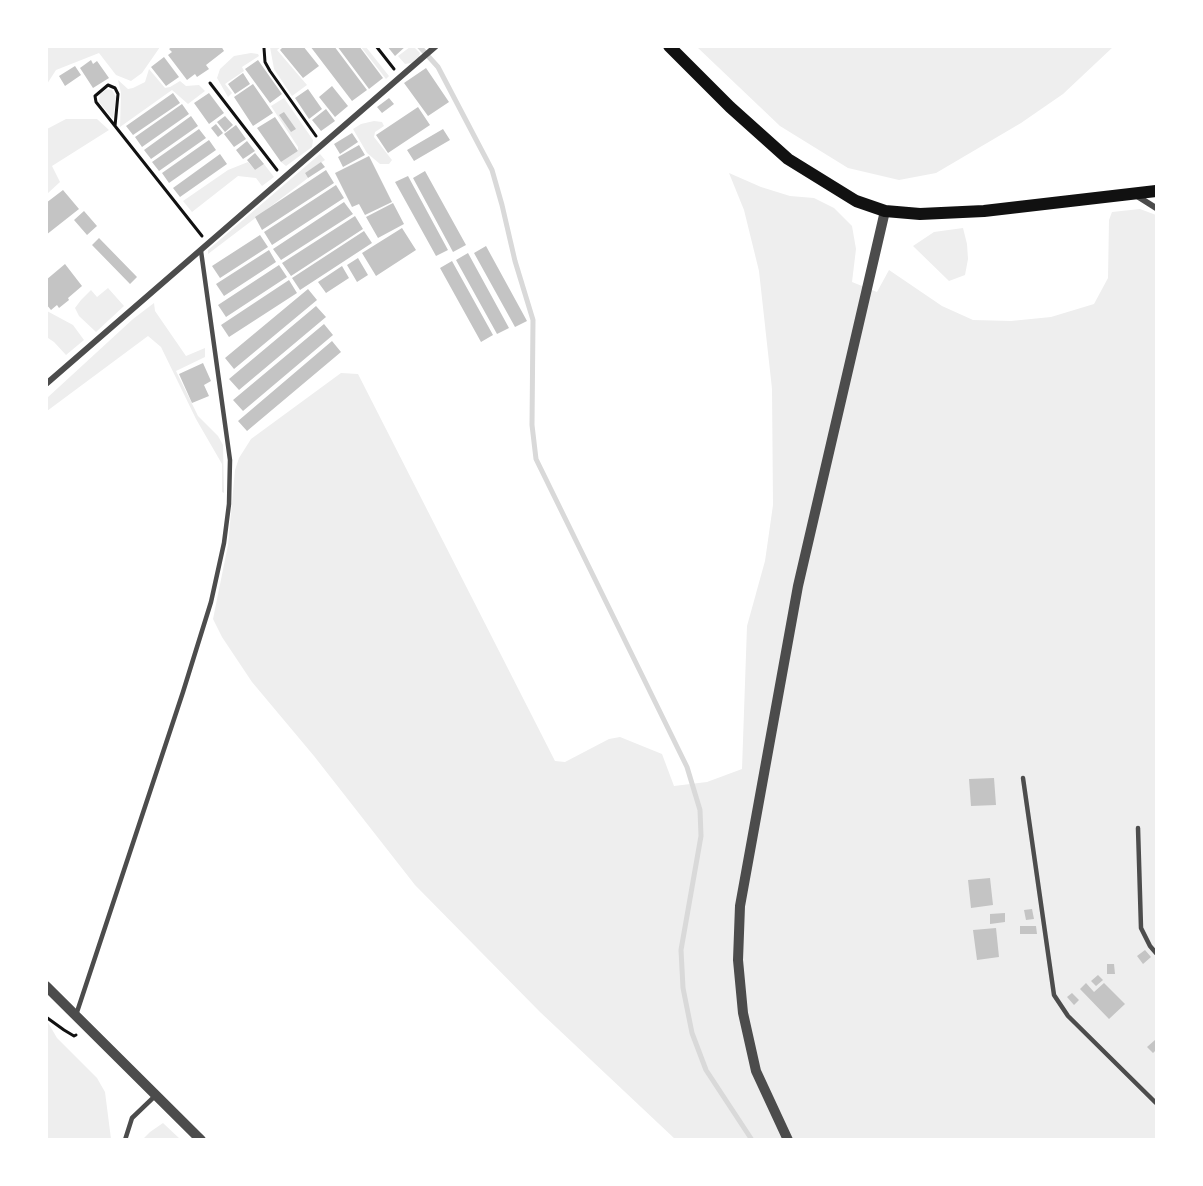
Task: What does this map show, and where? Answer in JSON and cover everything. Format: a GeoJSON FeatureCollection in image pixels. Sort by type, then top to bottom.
{"type":"FeatureCollection","features":[{"type":"Feature","properties":{"kind":"main road"},"geometry":{"type":"LineString","coordinates":[[669,46],[730,107],[788,159],[856,201],[885,212],[920,214],[984,211],[1156,191]]}},
{"type":"Feature","properties":{"kind":"street"},"geometry":{"type":"LineString","coordinates":[[46,384],[436,46]]}},
{"type":"Feature","properties":{"kind":"street"},"geometry":{"type":"LineString","coordinates":[[1133,194],[1156,208]]}},
{"type":"Feature","properties":{"kind":"street"},"geometry":{"type":"LineString","coordinates":[[788,1140],[756,1071],[743,1013],[738,960],[740,906],[798,586],[885,212]]}},
{"type":"Feature","properties":{"kind":"street"},"geometry":{"type":"LineString","coordinates":[[46,986],[201,1140]]}},
{"type":"Feature","properties":{"kind":"lane"},"geometry":{"type":"LineString","coordinates":[[76,1016],[183,692],[211,602],[224,543],[229,504],[230,460],[201,251]]}},
{"type":"Feature","properties":{"kind":"lane"},"geometry":{"type":"LineString","coordinates":[[1023,778],[1054,995],[1068,1016],[1156,1103]]}},
{"type":"Feature","properties":{"kind":"lane"},"geometry":{"type":"LineString","coordinates":[[1138,828],[1141,928],[1156,954]]}},
{"type":"Feature","properties":{"kind":"lane"},"geometry":{"type":"LineString","coordinates":[[125,1140],[132,1118],[156,1095]]}},
{"type":"Feature","properties":{"kind":"path"},"geometry":{"type":"LineString","coordinates":[[376,46],[401,78]]}},
{"type":"Feature","properties":{"kind":"path"},"geometry":{"type":"LineString","coordinates":[[264,48],[265,62],[270,71],[323,146]]}},
{"type":"Feature","properties":{"kind":"path"},"geometry":{"type":"LineString","coordinates":[[210,83],[284,179]]}},
{"type":"Feature","properties":{"kind":"path"},"geometry":{"type":"LineString","coordinates":[[115,126],[118,94],[115,88],[108,85],[99,90],[95,96],[96,102],[208,244]]}},
{"type":"Feature","properties":{"kind":"shaded area"},"geometry":{"type":"Polygon","coordinates":[[[47,46],[160,47],[142,73],[131,81],[116,75],[99,53],[56,70],[47,84],[47,46]]]}},
{"type":"Feature","properties":{"kind":"shaded area"},"geometry":{"type":"Polygon","coordinates":[[[270,47],[281,47],[277,50],[307,85],[292,96],[274,69],[270,47]]]}},
{"type":"Feature","properties":{"kind":"shaded area"},"geometry":{"type":"Polygon","coordinates":[[[361,47],[366,47],[389,76],[386,79],[361,47]]]}},
{"type":"Feature","properties":{"kind":"shaded area"},"geometry":{"type":"Polygon","coordinates":[[[410,47],[414,47],[420,53],[419,57],[405,64],[398,56],[410,47]]]}},
{"type":"Feature","properties":{"kind":"shaded area"},"geometry":{"type":"Polygon","coordinates":[[[697,47],[1113,47],[1063,94],[1021,123],[936,173],[899,180],[848,168],[780,126],[697,47]]]}},
{"type":"Feature","properties":{"kind":"shaded area"},"geometry":{"type":"Polygon","coordinates":[[[251,53],[259,56],[242,67],[244,71],[225,84],[232,93],[228,97],[217,78],[220,69],[234,56],[251,53]]]}},
{"type":"Feature","properties":{"kind":"shaded area"},"geometry":{"type":"Polygon","coordinates":[[[149,69],[165,88],[180,81],[186,86],[199,85],[205,91],[188,104],[172,90],[120,127],[121,93],[118,80],[128,89],[133,88],[145,82],[149,69]]]}},
{"type":"Feature","properties":{"kind":"shaded area"},"geometry":{"type":"Polygon","coordinates":[[[107,89],[112,90],[116,97],[113,119],[99,102],[100,94],[107,89]]]}},
{"type":"Feature","properties":{"kind":"shaded area"},"geometry":{"type":"Polygon","coordinates":[[[284,98],[313,140],[312,147],[286,166],[281,162],[298,151],[298,147],[271,106],[284,98]]]}},
{"type":"Feature","properties":{"kind":"shaded area"},"geometry":{"type":"Polygon","coordinates":[[[66,119],[97,119],[109,130],[52,166],[60,182],[47,194],[47,129],[66,119]]]}},
{"type":"Feature","properties":{"kind":"shaded area"},"geometry":{"type":"Polygon","coordinates":[[[382,122],[384,126],[375,132],[374,137],[392,160],[389,164],[380,164],[367,153],[353,129],[361,124],[382,122]]]}},
{"type":"Feature","properties":{"kind":"shaded area"},"geometry":{"type":"Polygon","coordinates":[[[320,154],[325,160],[305,173],[308,178],[208,254],[208,250],[320,154]]]}},
{"type":"Feature","properties":{"kind":"shaded area"},"geometry":{"type":"Polygon","coordinates":[[[248,162],[255,170],[264,164],[274,177],[262,186],[256,178],[238,176],[192,212],[183,201],[228,170],[248,162]]]}},
{"type":"Feature","properties":{"kind":"shaded area"},"geometry":{"type":"Polygon","coordinates":[[[729,173],[761,187],[790,196],[814,198],[834,208],[852,226],[856,249],[852,282],[877,292],[889,270],[942,306],[973,320],[1011,321],[1051,317],[1094,304],[1108,278],[1109,220],[1112,212],[1140,209],[1156,215],[1156,1139],[675,1139],[540,1012],[415,885],[314,756],[252,682],[222,637],[213,619],[228,545],[235,470],[239,458],[251,439],[341,373],[358,374],[555,761],[565,762],[609,739],[620,737],[662,754],[674,786],[707,782],[742,769],[747,626],[765,561],[773,505],[772,389],[759,271],[744,210],[729,173]]]}},
{"type":"Feature","properties":{"kind":"shaded area"},"geometry":{"type":"Polygon","coordinates":[[[963,228],[968,259],[965,275],[949,281],[913,246],[934,232],[963,228]]]}},
{"type":"Feature","properties":{"kind":"shaded area"},"geometry":{"type":"Polygon","coordinates":[[[108,288],[124,306],[96,332],[79,316],[75,308],[91,290],[97,297],[108,288]]]}},
{"type":"Feature","properties":{"kind":"shaded area"},"geometry":{"type":"Polygon","coordinates":[[[154,303],[155,311],[186,356],[205,348],[205,357],[176,371],[198,416],[218,436],[223,445],[224,493],[222,492],[222,464],[196,419],[161,347],[148,336],[47,411],[47,398],[133,319],[154,303]]]}},
{"type":"Feature","properties":{"kind":"shaded area"},"geometry":{"type":"Polygon","coordinates":[[[47,311],[73,325],[84,340],[66,355],[54,342],[48,338],[47,340],[47,311]]]}},
{"type":"Feature","properties":{"kind":"shaded area"},"geometry":{"type":"Polygon","coordinates":[[[46,1019],[57,1038],[97,1078],[105,1092],[111,1139],[47,1139],[46,1019]]]}},
{"type":"Feature","properties":{"kind":"shaded area"},"geometry":{"type":"Polygon","coordinates":[[[163,1123],[180,1139],[143,1139],[150,1132],[163,1123]]]}},
{"type":"Feature","properties":{"kind":"building"},"geometry":{"type":"Polygon","coordinates":[[[173,46],[221,46],[224,51],[206,65],[209,69],[187,80],[168,55],[172,52],[169,49],[173,46]]]}},
{"type":"Feature","properties":{"kind":"building"},"geometry":{"type":"Polygon","coordinates":[[[284,46],[303,46],[319,66],[303,78],[280,50],[284,46]]]}},
{"type":"Feature","properties":{"kind":"building"},"geometry":{"type":"Polygon","coordinates":[[[310,46],[334,46],[367,90],[352,101],[310,46]]]}},
{"type":"Feature","properties":{"kind":"building"},"geometry":{"type":"Polygon","coordinates":[[[337,46],[359,46],[383,78],[369,89],[337,46]]]}},
{"type":"Feature","properties":{"kind":"building"},"geometry":{"type":"Polygon","coordinates":[[[387,46],[406,46],[395,56],[387,46]]]}},
{"type":"Feature","properties":{"kind":"building"},"geometry":{"type":"Polygon","coordinates":[[[164,57],[179,77],[166,86],[151,67],[164,57]]]}},
{"type":"Feature","properties":{"kind":"building"},"geometry":{"type":"Polygon","coordinates":[[[91,60],[93,64],[97,61],[109,78],[93,88],[80,68],[91,60]]]}},
{"type":"Feature","properties":{"kind":"building"},"geometry":{"type":"Polygon","coordinates":[[[258,60],[282,94],[270,103],[245,69],[258,60]]]}},
{"type":"Feature","properties":{"kind":"building"},"geometry":{"type":"Polygon","coordinates":[[[75,66],[81,75],[65,86],[59,76],[75,66]]]}},
{"type":"Feature","properties":{"kind":"building"},"geometry":{"type":"Polygon","coordinates":[[[426,68],[449,102],[428,116],[404,83],[426,68]]]}},
{"type":"Feature","properties":{"kind":"building"},"geometry":{"type":"Polygon","coordinates":[[[243,73],[250,84],[235,94],[228,84],[243,73]]]}},
{"type":"Feature","properties":{"kind":"building"},"geometry":{"type":"Polygon","coordinates":[[[253,84],[273,113],[253,126],[234,97],[253,84]]]}},
{"type":"Feature","properties":{"kind":"building"},"geometry":{"type":"Polygon","coordinates":[[[332,86],[348,106],[335,117],[319,97],[332,86]]]}},
{"type":"Feature","properties":{"kind":"building"},"geometry":{"type":"Polygon","coordinates":[[[308,89],[322,109],[309,119],[295,98],[308,89]]]}},
{"type":"Feature","properties":{"kind":"building"},"geometry":{"type":"Polygon","coordinates":[[[173,93],[180,103],[133,135],[126,126],[173,93]]]}},
{"type":"Feature","properties":{"kind":"building"},"geometry":{"type":"Polygon","coordinates":[[[209,93],[224,113],[209,124],[194,103],[209,93]]]}},
{"type":"Feature","properties":{"kind":"building"},"geometry":{"type":"Polygon","coordinates":[[[389,98],[394,104],[382,113],[377,107],[389,98]]]}},
{"type":"Feature","properties":{"kind":"building"},"geometry":{"type":"Polygon","coordinates":[[[182,104],[189,114],[142,147],[135,137],[182,104]]]}},
{"type":"Feature","properties":{"kind":"building"},"geometry":{"type":"Polygon","coordinates":[[[418,107],[430,125],[388,153],[376,135],[418,107]]]}},
{"type":"Feature","properties":{"kind":"building"},"geometry":{"type":"Polygon","coordinates":[[[326,109],[335,121],[321,131],[312,120],[326,109]]]}},
{"type":"Feature","properties":{"kind":"building"},"geometry":{"type":"Polygon","coordinates":[[[284,112],[296,129],[291,132],[279,115],[284,112]]]}},
{"type":"Feature","properties":{"kind":"building"},"geometry":{"type":"Polygon","coordinates":[[[191,116],[198,126],[151,159],[144,150],[191,116]]]}},
{"type":"Feature","properties":{"kind":"building"},"geometry":{"type":"Polygon","coordinates":[[[225,116],[233,125],[225,132],[217,122],[225,116]]]}},
{"type":"Feature","properties":{"kind":"building"},"geometry":{"type":"Polygon","coordinates":[[[275,117],[298,151],[281,162],[257,128],[275,117]]]}},
{"type":"Feature","properties":{"kind":"building"},"geometry":{"type":"Polygon","coordinates":[[[216,124],[223,133],[218,137],[211,128],[216,124]]]}},
{"type":"Feature","properties":{"kind":"building"},"geometry":{"type":"Polygon","coordinates":[[[236,125],[246,139],[234,147],[224,134],[236,125]]]}},
{"type":"Feature","properties":{"kind":"building"},"geometry":{"type":"Polygon","coordinates":[[[199,129],[206,138],[159,171],[152,162],[199,129]]]}},
{"type":"Feature","properties":{"kind":"building"},"geometry":{"type":"Polygon","coordinates":[[[443,129],[450,140],[414,161],[407,150],[443,129]]]}},
{"type":"Feature","properties":{"kind":"building"},"geometry":{"type":"Polygon","coordinates":[[[352,133],[358,142],[340,154],[334,144],[352,133]]]}},
{"type":"Feature","properties":{"kind":"building"},"geometry":{"type":"Polygon","coordinates":[[[209,140],[216,150],[169,183],[162,173],[209,140]]]}},
{"type":"Feature","properties":{"kind":"building"},"geometry":{"type":"Polygon","coordinates":[[[247,141],[255,151],[243,159],[236,150],[247,141]]]}},
{"type":"Feature","properties":{"kind":"building"},"geometry":{"type":"Polygon","coordinates":[[[359,145],[365,155],[343,167],[338,157],[359,145]]]}},
{"type":"Feature","properties":{"kind":"building"},"geometry":{"type":"Polygon","coordinates":[[[255,153],[264,164],[255,170],[247,160],[255,153]]]}},
{"type":"Feature","properties":{"kind":"building"},"geometry":{"type":"Polygon","coordinates":[[[220,154],[227,164],[180,197],[173,188],[220,154]]]}},
{"type":"Feature","properties":{"kind":"building"},"geometry":{"type":"Polygon","coordinates":[[[369,156],[392,202],[365,215],[359,204],[352,207],[335,173],[369,156]]]}},
{"type":"Feature","properties":{"kind":"building"},"geometry":{"type":"Polygon","coordinates":[[[321,162],[325,167],[308,178],[305,173],[321,162]]]}},
{"type":"Feature","properties":{"kind":"building"},"geometry":{"type":"Polygon","coordinates":[[[326,170],[334,183],[262,230],[255,217],[326,170]]]}},
{"type":"Feature","properties":{"kind":"building"},"geometry":{"type":"Polygon","coordinates":[[[425,171],[466,245],[453,252],[413,178],[425,171]]]}},
{"type":"Feature","properties":{"kind":"building"},"geometry":{"type":"Polygon","coordinates":[[[408,176],[448,250],[436,256],[395,182],[408,176]]]}},
{"type":"Feature","properties":{"kind":"building"},"geometry":{"type":"Polygon","coordinates":[[[336,185],[344,198],[272,245],[264,232],[336,185]]]}},
{"type":"Feature","properties":{"kind":"building"},"geometry":{"type":"Polygon","coordinates":[[[63,190],[79,209],[46,235],[46,203],[63,190]]]}},
{"type":"Feature","properties":{"kind":"building"},"geometry":{"type":"Polygon","coordinates":[[[344,202],[353,214],[281,260],[273,249],[344,202]]]}},
{"type":"Feature","properties":{"kind":"building"},"geometry":{"type":"Polygon","coordinates":[[[393,203],[404,224],[378,238],[366,217],[393,203]]]}},
{"type":"Feature","properties":{"kind":"building"},"geometry":{"type":"Polygon","coordinates":[[[84,211],[97,226],[87,235],[74,220],[84,211]]]}},
{"type":"Feature","properties":{"kind":"building"},"geometry":{"type":"Polygon","coordinates":[[[355,216],[363,229],[291,276],[282,263],[355,216]]]}},
{"type":"Feature","properties":{"kind":"building"},"geometry":{"type":"Polygon","coordinates":[[[402,228],[416,250],[376,276],[362,253],[402,228]]]}},
{"type":"Feature","properties":{"kind":"building"},"geometry":{"type":"Polygon","coordinates":[[[364,231],[372,243],[300,290],[292,278],[364,231]]]}},
{"type":"Feature","properties":{"kind":"building"},"geometry":{"type":"Polygon","coordinates":[[[260,235],[268,247],[220,278],[212,266],[260,235]]]}},
{"type":"Feature","properties":{"kind":"building"},"geometry":{"type":"Polygon","coordinates":[[[99,238],[137,277],[130,284],[92,245],[99,238]]]}},
{"type":"Feature","properties":{"kind":"building"},"geometry":{"type":"Polygon","coordinates":[[[486,246],[527,321],[515,327],[474,253],[486,246]]]}},
{"type":"Feature","properties":{"kind":"building"},"geometry":{"type":"Polygon","coordinates":[[[269,250],[276,262],[224,296],[216,284],[269,250]]]}},
{"type":"Feature","properties":{"kind":"building"},"geometry":{"type":"Polygon","coordinates":[[[468,253],[509,328],[497,334],[456,260],[468,253]]]}},
{"type":"Feature","properties":{"kind":"building"},"geometry":{"type":"Polygon","coordinates":[[[358,258],[368,275],[357,282],[347,265],[358,258]]]}},
{"type":"Feature","properties":{"kind":"building"},"geometry":{"type":"Polygon","coordinates":[[[452,261],[493,335],[481,342],[440,268],[452,261]]]}},
{"type":"Feature","properties":{"kind":"building"},"geometry":{"type":"Polygon","coordinates":[[[65,264],[82,286],[59,308],[57,305],[51,310],[46,304],[46,280],[65,264]]]}},
{"type":"Feature","properties":{"kind":"building"},"geometry":{"type":"Polygon","coordinates":[[[279,265],[287,277],[226,317],[218,305],[279,265]]]}},
{"type":"Feature","properties":{"kind":"building"},"geometry":{"type":"Polygon","coordinates":[[[342,266],[349,278],[326,293],[318,282],[342,266]]]}},
{"type":"Feature","properties":{"kind":"building"},"geometry":{"type":"Polygon","coordinates":[[[289,280],[297,293],[229,337],[221,325],[289,280]]]}},
{"type":"Feature","properties":{"kind":"building"},"geometry":{"type":"Polygon","coordinates":[[[308,289],[317,300],[234,369],[225,358],[308,289]]]}},
{"type":"Feature","properties":{"kind":"building"},"geometry":{"type":"Polygon","coordinates":[[[316,306],[326,317],[239,390],[229,379],[316,306]]]}},
{"type":"Feature","properties":{"kind":"building"},"geometry":{"type":"Polygon","coordinates":[[[324,324],[333,335],[243,411],[233,400],[324,324]]]}},
{"type":"Feature","properties":{"kind":"building"},"geometry":{"type":"Polygon","coordinates":[[[332,341],[341,352],[247,431],[238,421],[332,341]]]}},
{"type":"Feature","properties":{"kind":"building"},"geometry":{"type":"Polygon","coordinates":[[[203,363],[211,381],[204,385],[209,396],[192,403],[179,374],[203,363]]]}},
{"type":"Feature","properties":{"kind":"building"},"geometry":{"type":"Polygon","coordinates":[[[994,778],[996,805],[971,806],[969,779],[994,778]]]}},
{"type":"Feature","properties":{"kind":"building"},"geometry":{"type":"Polygon","coordinates":[[[990,878],[993,905],[971,908],[968,880],[990,878]]]}},
{"type":"Feature","properties":{"kind":"building"},"geometry":{"type":"Polygon","coordinates":[[[1032,909],[1034,919],[1026,920],[1024,910],[1032,909]]]}},
{"type":"Feature","properties":{"kind":"building"},"geometry":{"type":"Polygon","coordinates":[[[1005,913],[1005,922],[990,924],[990,914],[1005,913]]]}},
{"type":"Feature","properties":{"kind":"building"},"geometry":{"type":"Polygon","coordinates":[[[1020,926],[1036,926],[1037,934],[1020,934],[1020,926]]]}},
{"type":"Feature","properties":{"kind":"building"},"geometry":{"type":"Polygon","coordinates":[[[996,928],[999,957],[977,960],[973,930],[996,928]]]}},
{"type":"Feature","properties":{"kind":"building"},"geometry":{"type":"Polygon","coordinates":[[[1145,950],[1151,957],[1143,964],[1137,956],[1145,950]]]}},
{"type":"Feature","properties":{"kind":"building"},"geometry":{"type":"Polygon","coordinates":[[[1107,964],[1114,964],[1115,974],[1107,974],[1107,964]]]}},
{"type":"Feature","properties":{"kind":"building"},"geometry":{"type":"Polygon","coordinates":[[[1098,975],[1103,980],[1096,986],[1091,981],[1098,975]]]}},
{"type":"Feature","properties":{"kind":"building"},"geometry":{"type":"Polygon","coordinates":[[[1086,983],[1094,992],[1104,983],[1125,1004],[1109,1019],[1080,989],[1086,983]]]}},
{"type":"Feature","properties":{"kind":"building"},"geometry":{"type":"Polygon","coordinates":[[[1072,993],[1079,1000],[1074,1005],[1067,997],[1072,993]]]}},
{"type":"Feature","properties":{"kind":"building"},"geometry":{"type":"Polygon","coordinates":[[[1155,1040],[1156,1050],[1153,1053],[1147,1047],[1155,1040]]]}},
{"type":"Feature","properties":{"kind":"waterway"},"geometry":{"type":"LineString","coordinates":[[419,46],[438,67],[492,170],[502,205],[515,261],[533,320],[532,425],[536,459],[687,767],[700,810],[701,836],[681,950],[683,988],[692,1033],[706,1070],[752,1140]]}}]}
